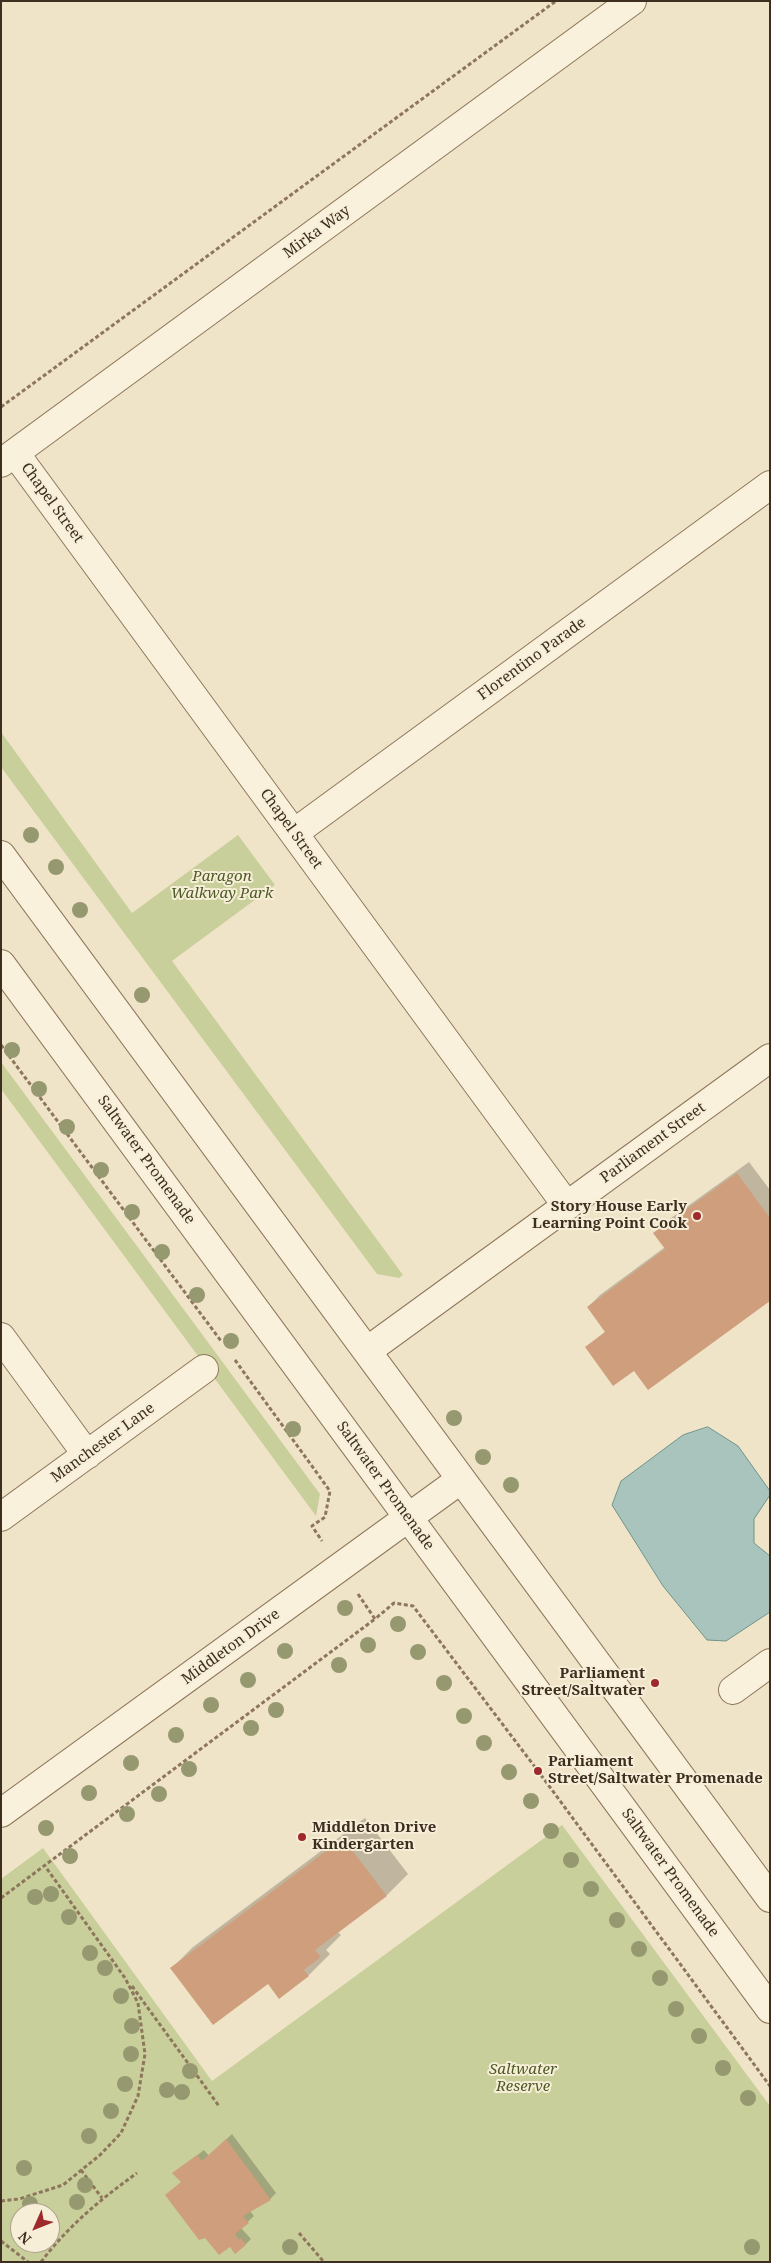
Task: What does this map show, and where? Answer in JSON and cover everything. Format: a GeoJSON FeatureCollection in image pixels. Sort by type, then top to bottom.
{"type":"FeatureCollection","features":[{"type":"Feature","properties":{"kind":"street","name":"Mirka Way"},"geometry":{"type":"LineString","coordinates":[[8,458],[632,1]]}},
{"type":"Feature","properties":{"kind":"street","name":"Chapel Street"},"geometry":{"type":"LineString","coordinates":[[8,458],[294,833],[567,1206]]}},
{"type":"Feature","properties":{"kind":"street","name":"Florentino Parade"},"geometry":{"type":"LineString","coordinates":[[294,833],[770,486]]}},
{"type":"Feature","properties":{"kind":"street"},"geometry":{"type":"LineString","coordinates":[[1,855],[770,1898]]}},
{"type":"Feature","properties":{"kind":"street","name":"Saltwater Promenade"},"geometry":{"type":"LineString","coordinates":[[1,964],[770,2009]]}},
{"type":"Feature","properties":{"kind":"street","name":"Parliament Street"},"geometry":{"type":"LineString","coordinates":[[367,1351],[770,1058]]}},
{"type":"Feature","properties":{"kind":"street"},"geometry":{"type":"LineString","coordinates":[[1,1337],[87,1455]]}},
{"type":"Feature","properties":{"kind":"street","name":"Manchester Lane"},"geometry":{"type":"LineString","coordinates":[[1,1517],[204,1369]]}},
{"type":"Feature","properties":{"kind":"street","name":"Middleton Drive"},"geometry":{"type":"LineString","coordinates":[[1,1813],[460,1480]]}},
{"type":"Feature","properties":{"kind":"street"},"geometry":{"type":"LineString","coordinates":[[733,1690],[770,1663]]}},
{"type":"Feature","properties":{"kind":"path"},"geometry":{"type":"LineString","coordinates":[[1,407],[556,1]]}},
{"type":"Feature","properties":{"kind":"path"},"geometry":{"type":"LineString","coordinates":[[1,1898],[375,1618]]}},
{"type":"Feature","properties":{"kind":"path"},"geometry":{"type":"LineString","coordinates":[[45,1866],[218,2106]]}},
{"type":"Feature","properties":{"kind":"path"},"geometry":{"type":"LineString","coordinates":[[1,2201],[19,2199],[64,2185],[121,2134],[138,2096],[145,2054],[138,2003],[125,1978]]}},
{"type":"Feature","properties":{"kind":"path"},"geometry":{"type":"LineString","coordinates":[[82,2170],[102,2198]]}},
{"type":"Feature","properties":{"kind":"path"},"geometry":{"type":"LineString","coordinates":[[41,2262],[61,2236],[102,2198],[137,2173]]}},
{"type":"Feature","properties":{"kind":"path"},"geometry":{"type":"LineString","coordinates":[[299,2233],[324,2262]]}},
{"type":"Feature","properties":{"kind":"path"},"geometry":{"type":"LineString","coordinates":[[1,2241],[28,2262]]}},
{"type":"Feature","properties":{"kind":"green space","name":"Paragon Walkway Park"},"geometry":{"type":"Polygon","coordinates":[[[1,732],[132,913],[238,835],[275,885],[172,961],[403,1275],[399,1278],[377,1274],[1,767],[1,732]]]}},
{"type":"Feature","properties":{"kind":"green space"},"geometry":{"type":"Polygon","coordinates":[[[1,1062],[320,1494],[316,1516],[1,1089],[1,1062]]]}},
{"type":"Feature","properties":{"kind":"green space","name":"Saltwater Reserve"},"geometry":{"type":"Polygon","coordinates":[[[562,1825],[770,2106],[770,2262],[1,2262],[1,1879],[43,1848],[212,2081],[562,1825]]]}},
{"type":"Feature","properties":{"kind":"water"},"geometry":{"type":"Polygon","coordinates":[[[708,1427],[738,1446],[770,1491],[770,1495],[754,1519],[754,1543],[770,1556],[770,1612],[726,1641],[707,1640],[663,1586],[612,1505],[621,1481],[683,1435],[708,1427]]]}},
{"type":"Feature","properties":{"kind":"building"},"geometry":{"type":"Polygon","coordinates":[[[737,1173],[770,1218],[770,1301],[648,1390],[634,1371],[613,1386],[585,1347],[605,1332],[587,1307],[665,1249],[653,1233],[737,1173]]]}},
{"type":"Feature","properties":{"kind":"building"},"geometry":{"type":"Polygon","coordinates":[[[343,1838],[387,1896],[315,1950],[321,1957],[304,1970],[309,1976],[279,1999],[268,1984],[213,2025],[170,1968],[343,1838]]]}},
{"type":"Feature","properties":{"kind":"building"},"geometry":{"type":"Polygon","coordinates":[[[226,2139],[271,2200],[243,2216],[249,2223],[235,2234],[246,2245],[235,2254],[230,2247],[219,2255],[205,2238],[199,2240],[165,2195],[181,2182],[172,2173],[197,2155],[202,2161],[226,2139]]]}},
{"type":"Feature","properties":{"kind":"place","name":"Story House Early Learning Point Cook"},"geometry":{"type":"Point","coordinates":[697,1216]}},
{"type":"Feature","properties":{"kind":"place","name":"Parliament Street/Saltwater"},"geometry":{"type":"Point","coordinates":[655,1683]}},
{"type":"Feature","properties":{"kind":"place","name":"Parliament Street/Saltwater Promenade"},"geometry":{"type":"Point","coordinates":[538,1771]}},
{"type":"Feature","properties":{"kind":"place","name":"Middleton Drive Kindergarten"},"geometry":{"type":"Point","coordinates":[302,1837]}}]}
